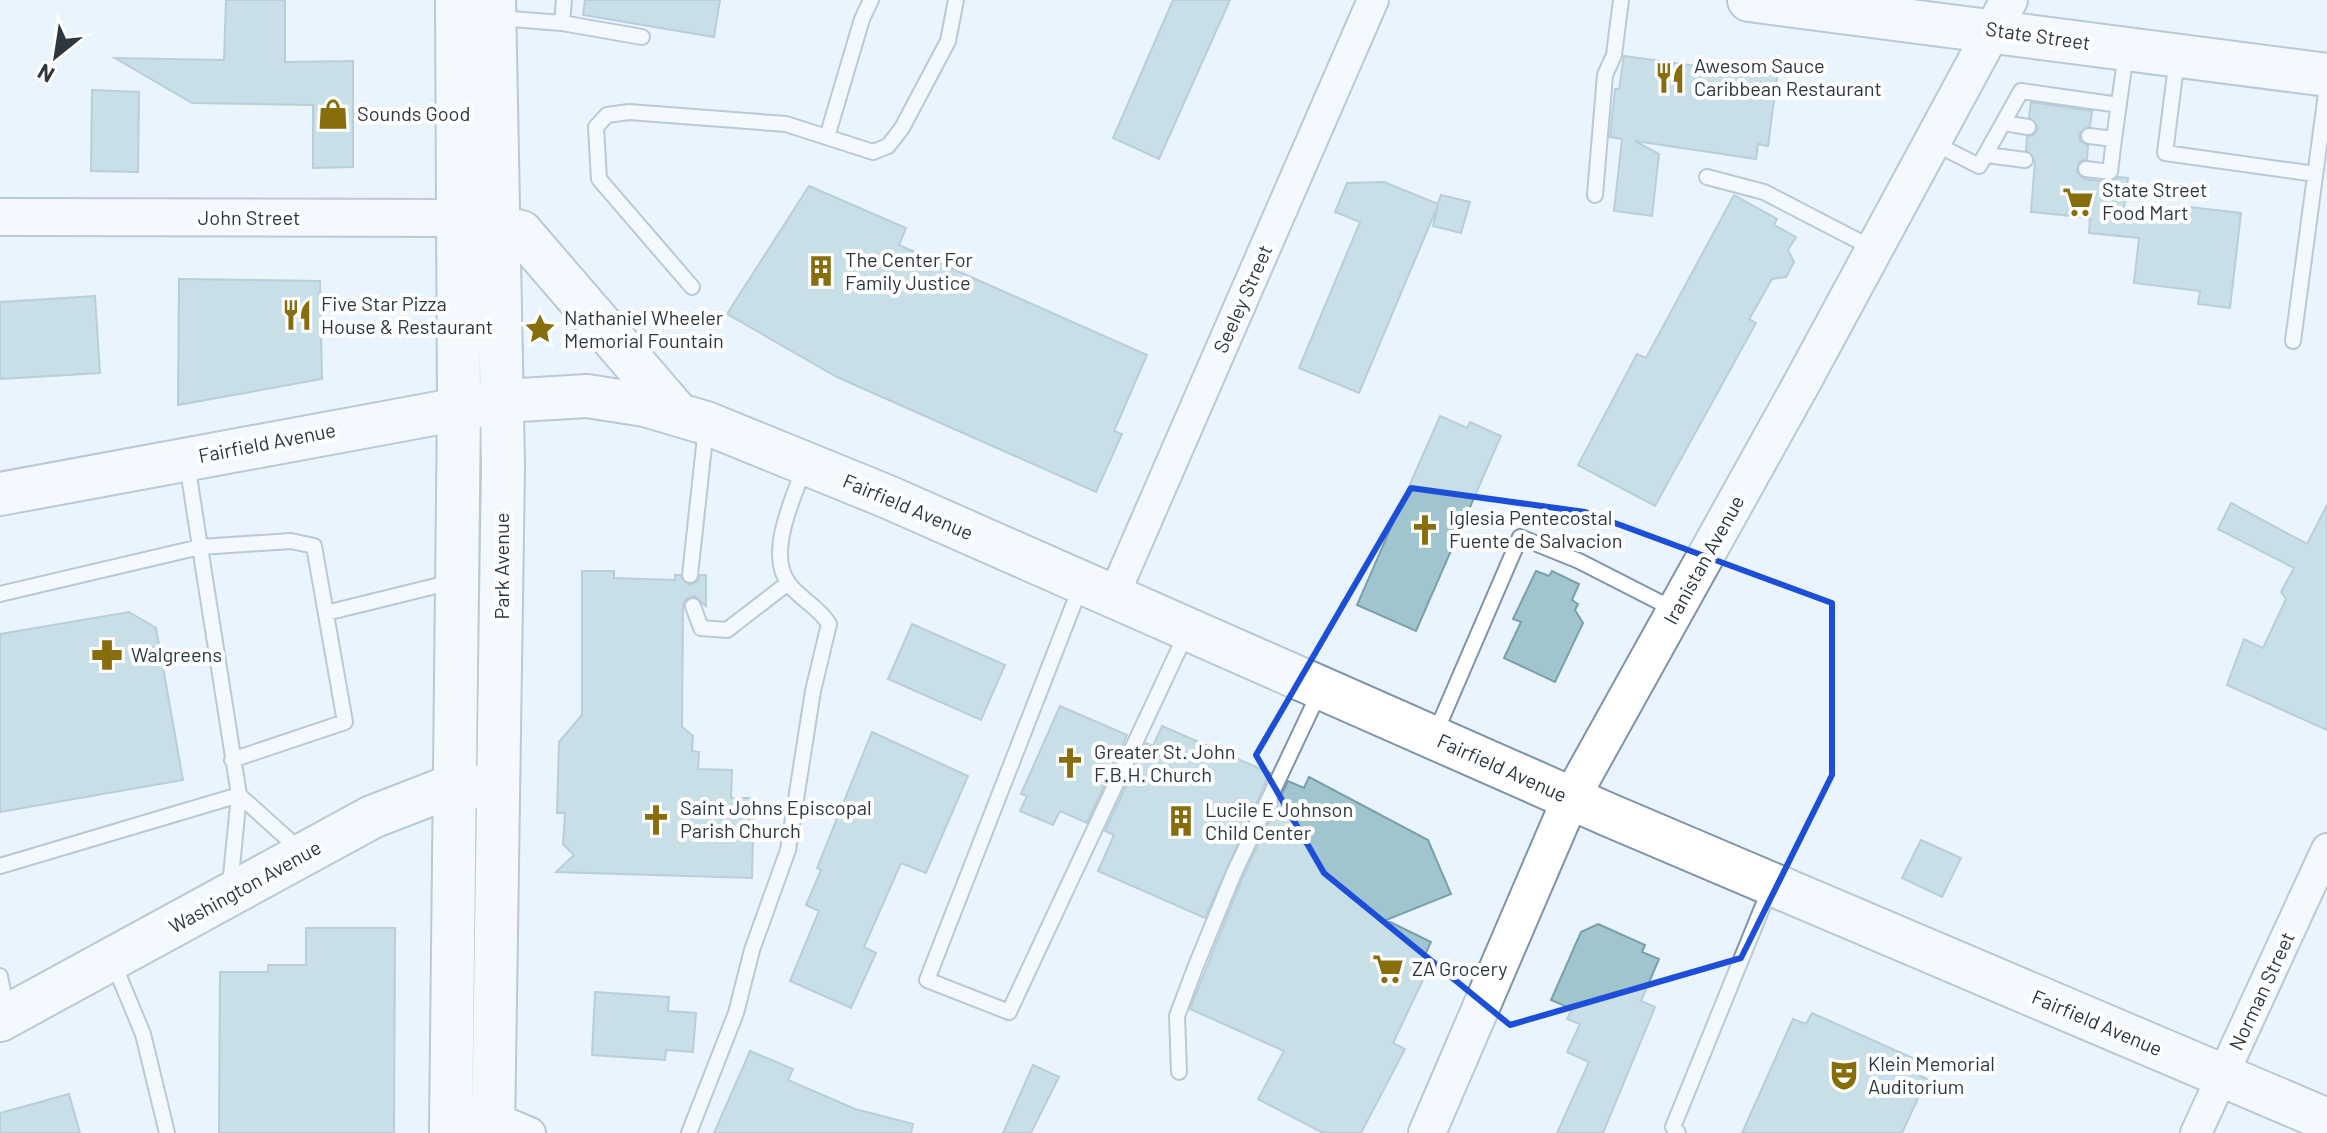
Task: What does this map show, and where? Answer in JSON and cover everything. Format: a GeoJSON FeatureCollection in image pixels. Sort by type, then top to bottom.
{"type":"FeatureCollection","features":[{"type":"Feature","properties":{"kind":"main road","name":"Park Avenue"},"geometry":{"type":"LineString","coordinates":[[457,0],[477,221],[503,401],[499,789],[506,1128]]}},
{"type":"Feature","properties":{"kind":"main road","name":"State Street"},"geometry":{"type":"LineString","coordinates":[[1749,0],[2001,15],[2127,48],[2327,75]]}},
{"type":"Feature","properties":{"kind":"main road","name":"Park Avenue"},"geometry":{"type":"LineString","coordinates":[[450,1116],[459,407],[494,9]]}},
{"type":"Feature","properties":{"kind":"main road","name":"Fairfield Avenue"},"geometry":{"type":"LineString","coordinates":[[477,221],[521,232],[692,418]]}},
{"type":"Feature","properties":{"kind":"main road","name":"Fairfield Avenue"},"geometry":{"type":"LineString","coordinates":[[0,494],[503,401],[587,396],[692,418],[2327,1120]]}},
{"type":"Feature","properties":{"kind":"main road","name":"Washington Avenue"},"geometry":{"type":"LineString","coordinates":[[3,1004],[112,960],[372,817],[452,786],[499,789]]}},
{"type":"Feature","properties":{"kind":"street","name":"Seeley Street"},"geometry":{"type":"LineString","coordinates":[[1098,590],[1373,0]]}},
{"type":"Feature","properties":{"kind":"street","name":"Iranistan Avenue"},"geometry":{"type":"LineString","coordinates":[[1427,1133],[1571,798],[2001,15]]}},
{"type":"Feature","properties":{"kind":"street","name":"John Street"},"geometry":{"type":"LineString","coordinates":[[0,217],[477,221]]}},
{"type":"Feature","properties":{"kind":"street","name":"Norman Street"},"geometry":{"type":"LineString","coordinates":[[2196,1133],[2327,849]]}},
{"type":"Feature","properties":{"kind":"street"},"geometry":{"type":"LineString","coordinates":[[450,1116],[506,1128]]}},
{"type":"Feature","properties":{"kind":"lane"},"geometry":{"type":"LineString","coordinates":[[562,23],[564,0]]}},
{"type":"Feature","properties":{"kind":"lane"},"geometry":{"type":"LineString","coordinates":[[827,137],[862,19],[871,0]]}},
{"type":"Feature","properties":{"kind":"lane"},"geometry":{"type":"LineString","coordinates":[[692,287],[599,179],[596,127],[607,115],[629,112],[786,124],[873,152],[888,146],[902,128],[948,41],[956,0]]}},
{"type":"Feature","properties":{"kind":"lane"},"geometry":{"type":"LineString","coordinates":[[1595,195],[1605,75],[1614,55],[1621,0]]}},
{"type":"Feature","properties":{"kind":"lane"},"geometry":{"type":"LineString","coordinates":[[494,9],[642,37]]}},
{"type":"Feature","properties":{"kind":"lane"},"geometry":{"type":"LineString","coordinates":[[2086,169],[2110,172],[2127,48]]}},
{"type":"Feature","properties":{"kind":"lane"},"geometry":{"type":"LineString","coordinates":[[2178,55],[2165,153],[2315,174]]}},
{"type":"Feature","properties":{"kind":"lane"},"geometry":{"type":"LineString","coordinates":[[2293,341],[2327,86]]}},
{"type":"Feature","properties":{"kind":"lane"},"geometry":{"type":"LineString","coordinates":[[1932,142],[1979,166],[2021,91],[2119,105]]}},
{"type":"Feature","properties":{"kind":"lane"},"geometry":{"type":"LineString","coordinates":[[2004,123],[2028,127]]}},
{"type":"Feature","properties":{"kind":"lane"},"geometry":{"type":"LineString","coordinates":[[2089,136],[2114,139]]}},
{"type":"Feature","properties":{"kind":"lane"},"geometry":{"type":"LineString","coordinates":[[1987,155],[2025,160]]}},
{"type":"Feature","properties":{"kind":"lane"},"geometry":{"type":"LineString","coordinates":[[1707,177],[1764,192],[1874,249]]}},
{"type":"Feature","properties":{"kind":"lane"},"geometry":{"type":"LineString","coordinates":[[690,575],[692,418]]}},
{"type":"Feature","properties":{"kind":"lane"},"geometry":{"type":"LineString","coordinates":[[186,459],[239,795],[229,895]]}},
{"type":"Feature","properties":{"kind":"lane"},"geometry":{"type":"LineString","coordinates":[[689,1133],[736,1013],[752,950],[788,850],[813,691],[829,624],[820,608],[788,583],[779,545],[805,464]]}},
{"type":"Feature","properties":{"kind":"lane"},"geometry":{"type":"LineString","coordinates":[[1433,738],[1520,537],[1579,561],[1676,610]]}},
{"type":"Feature","properties":{"kind":"lane"},"geometry":{"type":"LineString","coordinates":[[0,594],[200,547],[291,541],[314,546],[345,722],[232,760]]}},
{"type":"Feature","properties":{"kind":"lane"},"geometry":{"type":"LineString","coordinates":[[326,613],[456,581]]}},
{"type":"Feature","properties":{"kind":"lane"},"geometry":{"type":"LineString","coordinates":[[693,606],[701,628],[727,630],[788,583]]}},
{"type":"Feature","properties":{"kind":"lane"},"geometry":{"type":"LineString","coordinates":[[1098,590],[927,980],[1009,1012],[1188,630]]}},
{"type":"Feature","properties":{"kind":"lane"},"geometry":{"type":"LineString","coordinates":[[1179,1072],[1177,1016],[1234,873],[1321,689]]}},
{"type":"Feature","properties":{"kind":"lane"},"geometry":{"type":"LineString","coordinates":[[239,795],[304,854]]}},
{"type":"Feature","properties":{"kind":"lane"},"geometry":{"type":"LineString","coordinates":[[0,866],[239,795]]}},
{"type":"Feature","properties":{"kind":"lane"},"geometry":{"type":"LineString","coordinates":[[1678,1133],[1673,1127],[1772,884]]}},
{"type":"Feature","properties":{"kind":"lane"},"geometry":{"type":"LineString","coordinates":[[112,960],[143,1034],[167,1133]]}},
{"type":"Feature","properties":{"kind":"highlighted area"},"geometry":{"type":"Polygon","coordinates":[[[1411,488],[1585,512],[1832,603],[1832,775],[1741,958],[1510,1025],[1324,873],[1256,755],[1411,488]]]}},
{"type":"Feature","properties":{"kind":"building"},"geometry":{"type":"Polygon","coordinates":[[[226,0],[285,0],[285,62],[353,61],[353,167],[313,168],[313,105],[192,103],[115,58],[224,60],[226,0]]]}},
{"type":"Feature","properties":{"kind":"building"},"geometry":{"type":"Polygon","coordinates":[[[585,0],[720,0],[714,37],[583,15],[585,0]]]}},
{"type":"Feature","properties":{"kind":"building"},"geometry":{"type":"Polygon","coordinates":[[[1173,0],[1230,0],[1159,159],[1113,138],[1173,0]]]}},
{"type":"Feature","properties":{"kind":"building"},"geometry":{"type":"Polygon","coordinates":[[[1624,56],[1697,66],[1698,60],[1778,70],[1768,146],[1758,144],[1756,159],[1635,141],[1659,154],[1652,216],[1614,211],[1622,139],[1610,137],[1615,89],[1619,89],[1624,56]]]}},
{"type":"Feature","properties":{"kind":"building"},"geometry":{"type":"Polygon","coordinates":[[[92,90],[139,92],[138,172],[91,171],[92,90]]]}},
{"type":"Feature","properties":{"kind":"building"},"geometry":{"type":"Polygon","coordinates":[[[2031,102],[2092,111],[2090,126],[2079,134],[2080,141],[2088,146],[2087,159],[2079,162],[2077,172],[2084,179],[2109,182],[2119,177],[2128,178],[2124,209],[2180,217],[2181,206],[2241,213],[2230,308],[2198,304],[2200,291],[2134,283],[2139,238],[2089,233],[2090,218],[2031,212],[2035,161],[2026,150],[2027,137],[2035,134],[2038,128],[2029,117],[2031,102]]]}},
{"type":"Feature","properties":{"kind":"building"},"geometry":{"type":"Polygon","coordinates":[[[1384,182],[1438,204],[1441,195],[1470,202],[1461,233],[1433,226],[1438,205],[1359,393],[1299,368],[1360,222],[1335,212],[1347,183],[1384,182]]]}},
{"type":"Feature","properties":{"kind":"building"},"geometry":{"type":"Polygon","coordinates":[[[809,186],[906,228],[899,245],[1147,355],[1114,431],[1122,434],[1096,492],[837,377],[727,314],[809,186]]]}},
{"type":"Feature","properties":{"kind":"building"},"geometry":{"type":"Polygon","coordinates":[[[1734,195],[1777,219],[1774,225],[1796,237],[1788,250],[1794,262],[1786,277],[1772,279],[1749,319],[1756,323],[1655,506],[1578,465],[1637,354],[1646,358],[1734,195]]]}},
{"type":"Feature","properties":{"kind":"building"},"geometry":{"type":"Polygon","coordinates":[[[179,279],[320,281],[322,379],[178,405],[179,279]]]}},
{"type":"Feature","properties":{"kind":"building"},"geometry":{"type":"Polygon","coordinates":[[[95,296],[100,373],[0,379],[0,302],[95,296]]]}},
{"type":"Feature","properties":{"kind":"building","name":"Iglesia Pentecostal Fuente de Salvacion"},"geometry":{"type":"Polygon","coordinates":[[[1440,416],[1467,428],[1470,422],[1501,436],[1416,631],[1357,605],[1440,416]]]}},
{"type":"Feature","properties":{"kind":"building"},"geometry":{"type":"Polygon","coordinates":[[[2231,503],[2307,544],[2327,505],[2327,730],[2227,685],[2244,639],[2263,648],[2286,599],[2281,592],[2294,568],[2218,529],[2231,503]]]}},
{"type":"Feature","properties":{"kind":"building"},"geometry":{"type":"Polygon","coordinates":[[[582,571],[614,571],[614,578],[675,580],[675,575],[680,575],[690,585],[698,581],[700,575],[706,575],[706,606],[694,596],[686,599],[683,605],[682,727],[693,736],[692,751],[699,752],[698,769],[732,770],[731,798],[754,798],[752,878],[556,872],[574,855],[563,844],[565,813],[557,813],[559,742],[582,715],[582,571]]]}},
{"type":"Feature","properties":{"kind":"building"},"geometry":{"type":"Polygon","coordinates":[[[1536,571],[1549,576],[1552,571],[1579,584],[1572,600],[1578,604],[1575,610],[1583,623],[1555,682],[1504,658],[1521,622],[1513,619],[1536,571]]]}},
{"type":"Feature","properties":{"kind":"building","name":"Walgreens"},"geometry":{"type":"Polygon","coordinates":[[[129,612],[156,628],[183,780],[0,812],[0,634],[129,612]]]}},
{"type":"Feature","properties":{"kind":"building"},"geometry":{"type":"Polygon","coordinates":[[[912,624],[1005,665],[981,720],[888,679],[912,624]]]}},
{"type":"Feature","properties":{"kind":"building","name":"Greater St. John F.B.H. Church"},"geometry":{"type":"Polygon","coordinates":[[[1060,706],[1127,735],[1087,823],[1060,811],[1053,825],[1020,811],[1027,796],[1021,794],[1060,706]]]}},
{"type":"Feature","properties":{"kind":"building","name":"Lucile E Johnson Child Center"},"geometry":{"type":"Polygon","coordinates":[[[1162,726],[1270,773],[1205,918],[1098,871],[1114,835],[1105,831],[1146,743],[1153,746],[1162,726]]]}},
{"type":"Feature","properties":{"kind":"building"},"geometry":{"type":"Polygon","coordinates":[[[872,732],[968,776],[926,873],[901,863],[864,947],[876,953],[851,1008],[790,981],[819,911],[806,905],[821,870],[817,868],[872,732]]]}},
{"type":"Feature","properties":{"kind":"building"},"geometry":{"type":"Polygon","coordinates":[[[1309,777],[1428,840],[1451,894],[1386,920],[1431,942],[1422,961],[1430,965],[1393,1043],[1405,1049],[1361,1133],[1323,1133],[1258,1099],[1284,1051],[1190,1009],[1243,877],[1288,781],[1304,788],[1309,777]]]}},
{"type":"Feature","properties":{"kind":"building"},"geometry":{"type":"Polygon","coordinates":[[[1921,840],[1961,858],[1942,897],[1902,878],[1921,840]]]}},
{"type":"Feature","properties":{"kind":"building"},"geometry":{"type":"Polygon","coordinates":[[[1598,924],[1645,945],[1642,952],[1659,959],[1641,1001],[1655,1007],[1603,1133],[1557,1133],[1589,1062],[1567,1052],[1580,1024],[1567,1019],[1572,1009],[1551,1000],[1581,932],[1598,924]]]}},
{"type":"Feature","properties":{"kind":"building"},"geometry":{"type":"Polygon","coordinates":[[[306,928],[395,928],[394,1133],[219,1133],[220,972],[268,972],[268,965],[306,965],[306,928]]]}},
{"type":"Feature","properties":{"kind":"building"},"geometry":{"type":"Polygon","coordinates":[[[595,992],[669,997],[668,1011],[696,1013],[693,1052],[666,1050],[665,1060],[592,1055],[595,992]]]}},
{"type":"Feature","properties":{"kind":"building","name":"Klein Memorial Auditorium"},"geometry":{"type":"Polygon","coordinates":[[[1812,1013],[1917,1060],[1912,1072],[1927,1079],[1902,1133],[1742,1133],[1793,1019],[1806,1024],[1812,1013]]]}},
{"type":"Feature","properties":{"kind":"building"},"geometry":{"type":"Polygon","coordinates":[[[750,1051],[793,1069],[788,1080],[855,1109],[913,1124],[911,1133],[714,1133],[750,1051]]]}},
{"type":"Feature","properties":{"kind":"building"},"geometry":{"type":"Polygon","coordinates":[[[1033,1065],[1059,1077],[1031,1133],[1003,1133],[1033,1065]]]}},
{"type":"Feature","properties":{"kind":"building"},"geometry":{"type":"Polygon","coordinates":[[[69,1094],[80,1133],[0,1133],[0,1113],[69,1094]]]}},
{"type":"Feature","properties":{"kind":"place","name":"Awesom Sauce Caribbean Restaurant"},"geometry":{"type":"Point","coordinates":[1670,78]}},
{"type":"Feature","properties":{"kind":"place","name":"Sounds Good"},"geometry":{"type":"Point","coordinates":[333,114]}},
{"type":"Feature","properties":{"kind":"place","name":"State Street Food Mart"},"geometry":{"type":"Point","coordinates":[2078,202]}},
{"type":"Feature","properties":{"kind":"place","name":"The Center For Family Justice"},"geometry":{"type":"Point","coordinates":[821,271]}},
{"type":"Feature","properties":{"kind":"place","name":"Five Star Pizza House & Restaurant"},"geometry":{"type":"Point","coordinates":[297,315]}},
{"type":"Feature","properties":{"kind":"place","name":"Nathaniel Wheeler Memorial Fountain"},"geometry":{"type":"Point","coordinates":[540,329]}},
{"type":"Feature","properties":{"kind":"place","name":"Iglesia Pentecostal Fuente de Salvacion"},"geometry":{"type":"Point","coordinates":[1425,530]}},
{"type":"Feature","properties":{"kind":"place","name":"Walgreens"},"geometry":{"type":"Point","coordinates":[107,655]}},
{"type":"Feature","properties":{"kind":"place","name":"Greater St. John F.B.H. Church"},"geometry":{"type":"Point","coordinates":[1070,763]}},
{"type":"Feature","properties":{"kind":"place","name":"Saint Johns Episcopal Parish Church"},"geometry":{"type":"Point","coordinates":[656,820]}},
{"type":"Feature","properties":{"kind":"place","name":"Lucile E Johnson Child Center"},"geometry":{"type":"Point","coordinates":[1181,821]}},
{"type":"Feature","properties":{"kind":"place","name":"ZA Grocery"},"geometry":{"type":"Point","coordinates":[1388,969]}},
{"type":"Feature","properties":{"kind":"place","name":"Klein Memorial Auditorium"},"geometry":{"type":"Point","coordinates":[1844,1075]}}]}
